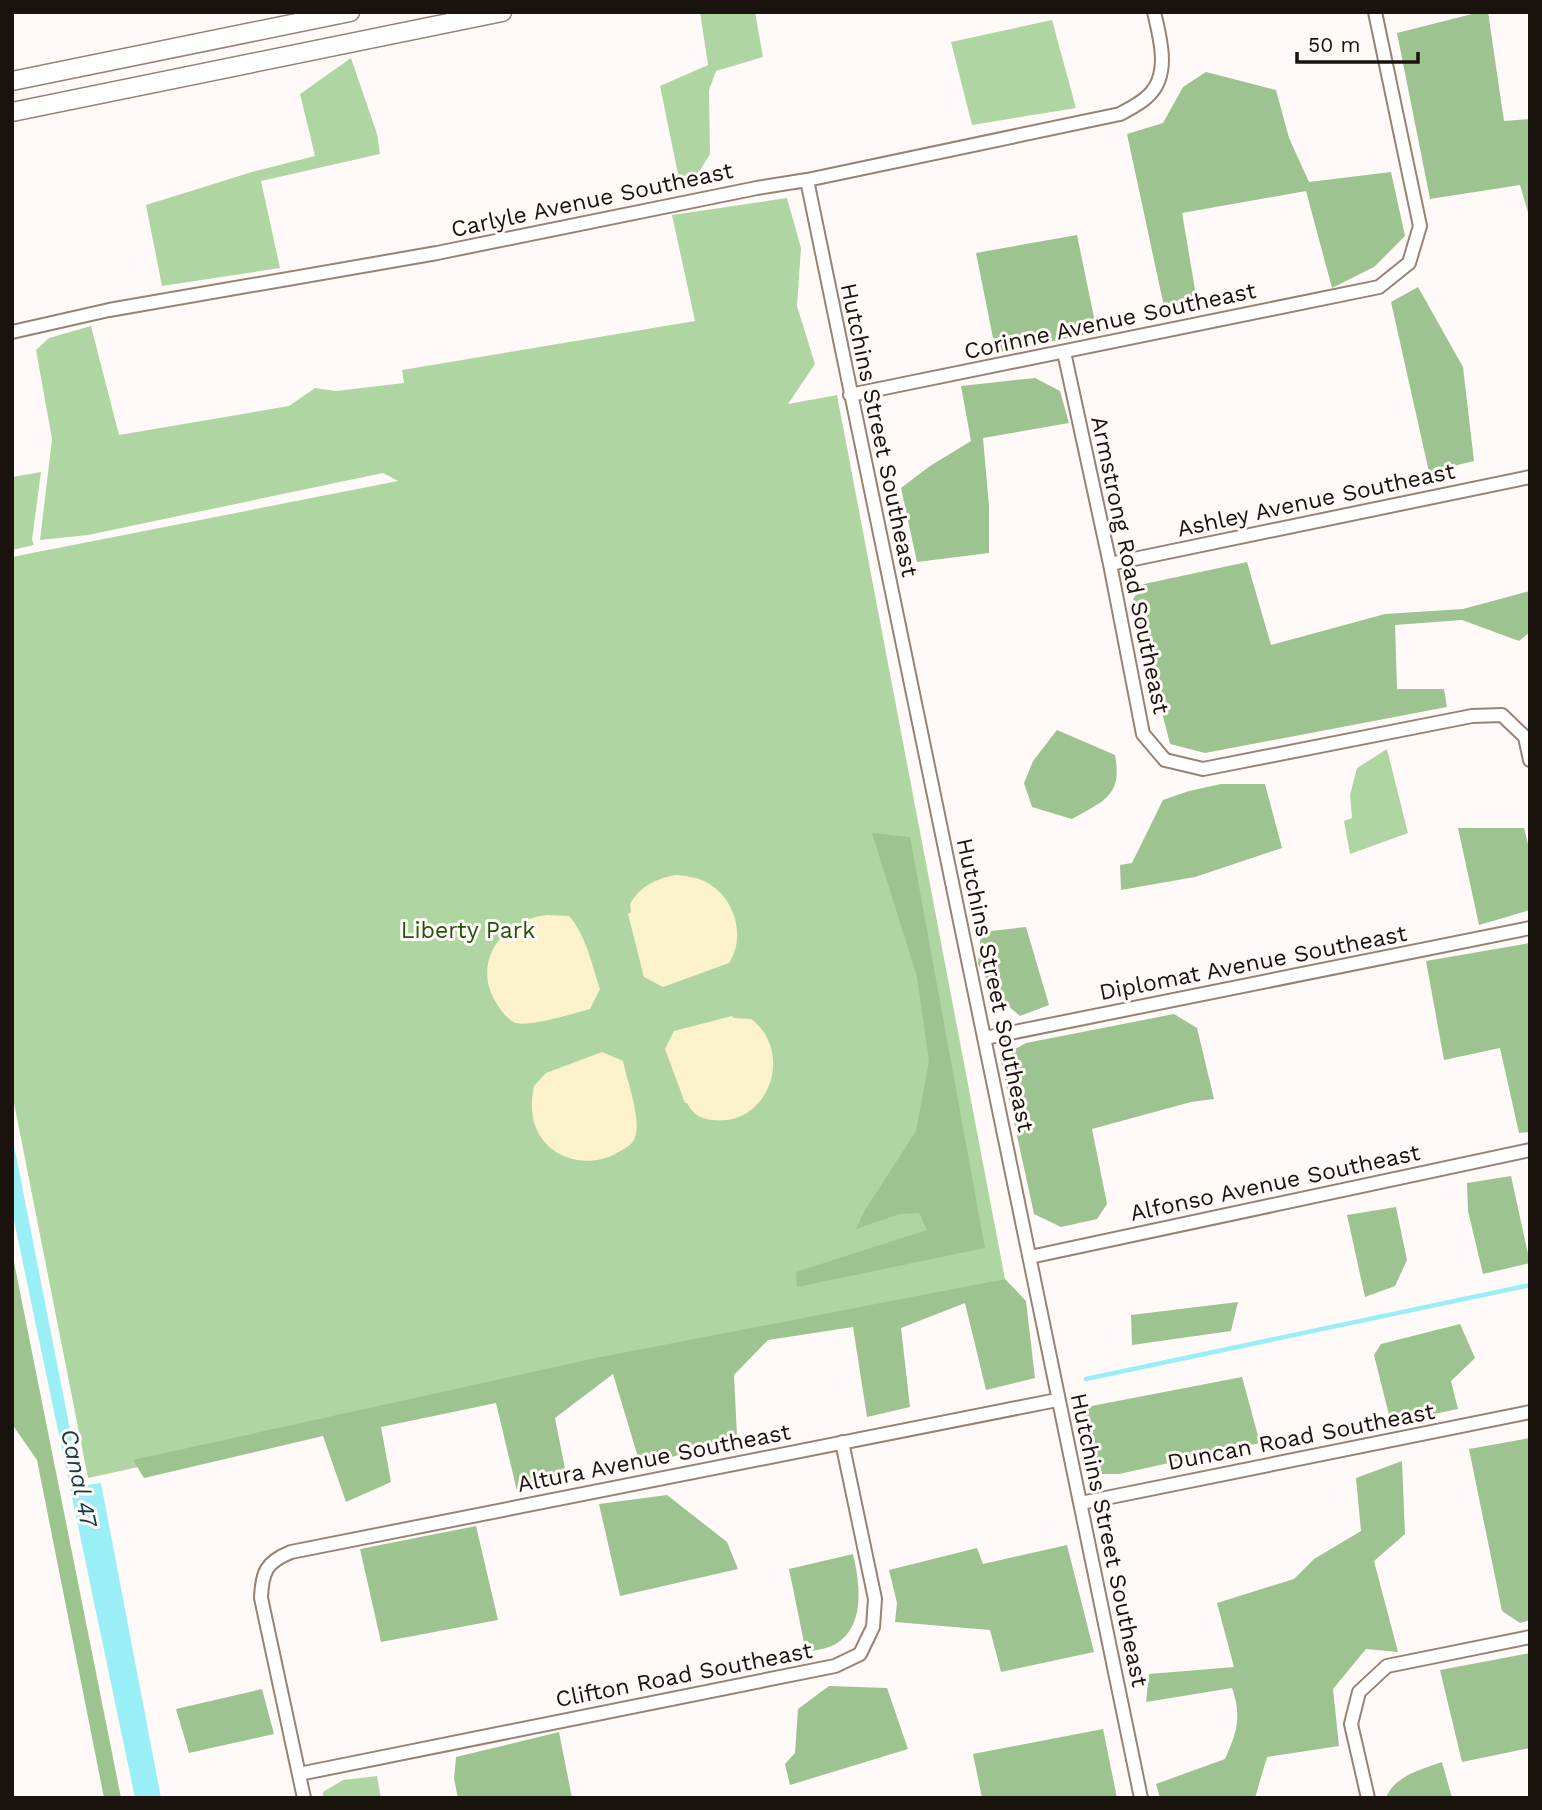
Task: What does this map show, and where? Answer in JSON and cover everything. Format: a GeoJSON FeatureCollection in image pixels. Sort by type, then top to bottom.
{"type":"FeatureCollection","features":[{"type":"Feature","properties":{"kind":"street"},"geometry":{"type":"LineString","coordinates":[[12,81],[350,12]]}},
{"type":"Feature","properties":{"kind":"street"},"geometry":{"type":"LineString","coordinates":[[12,112],[502,12]]}},
{"type":"Feature","properties":{"kind":"street","name":"Carlyle Avenue Southeast"},"geometry":{"type":"LineString","coordinates":[[12,332],[109,310],[437,253],[807,180],[1120,114],[1150,95],[1161,73],[1162,47],[1154,12]]}},
{"type":"Feature","properties":{"kind":"street","name":"Corinne Avenue Southeast"},"geometry":{"type":"LineString","coordinates":[[850,394],[1379,287],[1409,263],[1420,226],[1375,12]]}},
{"type":"Feature","properties":{"kind":"street","name":"Hutchins Street Southeast"},"geometry":{"type":"LineString","coordinates":[[807,180],[1141,1798]]}},
{"type":"Feature","properties":{"kind":"street","name":"Armstrong Road Southeast"},"geometry":{"type":"LineString","coordinates":[[1064,352],[1110,564],[1143,734],[1165,760],[1203,769],[1472,716],[1502,715],[1525,737],[1530,760]]}},
{"type":"Feature","properties":{"kind":"street","name":"Ashley Avenue Southeast"},"geometry":{"type":"LineString","coordinates":[[1110,564],[1530,477]]}},
{"type":"Feature","properties":{"kind":"street","name":"Diplomat Avenue Southeast"},"geometry":{"type":"LineString","coordinates":[[985,1038],[1530,928]]}},
{"type":"Feature","properties":{"kind":"street","name":"Alfonso Avenue Southeast"},"geometry":{"type":"LineString","coordinates":[[1030,1257],[1530,1150]]}},
{"type":"Feature","properties":{"kind":"street","name":"Altura Avenue Southeast"},"geometry":{"type":"LineString","coordinates":[[299,1774],[261,1598],[265,1571],[275,1559],[291,1552],[1057,1400]]}},
{"type":"Feature","properties":{"kind":"street","name":"Duncan Road Southeast"},"geometry":{"type":"LineString","coordinates":[[1082,1503],[1530,1412]]}},
{"type":"Feature","properties":{"kind":"street","name":"Clifton Road Southeast"},"geometry":{"type":"LineString","coordinates":[[299,1774],[835,1666],[860,1654],[873,1627],[875,1598],[842,1441]]}},
{"type":"Feature","properties":{"kind":"street"},"geometry":{"type":"LineString","coordinates":[[1368,1798],[1351,1724],[1359,1692],[1387,1666],[1530,1637]]}},
{"type":"Feature","properties":{"kind":"street"},"geometry":{"type":"LineString","coordinates":[[299,1774],[304,1798]]}},
{"type":"Feature","properties":{"kind":"green space"},"geometry":{"type":"Polygon","coordinates":[[[700,12],[755,12],[763,57],[716,71],[709,90],[710,154],[696,177],[680,184],[660,86],[708,65],[700,12]]]}},
{"type":"Feature","properties":{"kind":"green space"},"geometry":{"type":"Polygon","coordinates":[[[1488,12],[1504,121],[1530,119],[1530,219],[1520,185],[1430,199],[1397,33],[1488,12]]]}},
{"type":"Feature","properties":{"kind":"green space"},"geometry":{"type":"Polygon","coordinates":[[[1052,20],[1076,108],[972,125],[951,42],[1052,20]]]}},
{"type":"Feature","properties":{"kind":"green space"},"geometry":{"type":"Polygon","coordinates":[[[351,58],[377,134],[380,154],[261,181],[280,268],[162,286],[146,205],[252,172],[315,156],[300,94],[351,58]]]}},
{"type":"Feature","properties":{"kind":"green space"},"geometry":{"type":"Polygon","coordinates":[[[1206,72],[1276,90],[1289,138],[1309,182],[1391,172],[1405,236],[1374,267],[1332,288],[1306,191],[1182,213],[1198,307],[1166,316],[1127,134],[1163,123],[1183,87],[1206,72]]]}},
{"type":"Feature","properties":{"kind":"green space","name":"Liberty Park"},"geometry":{"type":"Polygon","coordinates":[[[787,198],[801,248],[797,306],[815,364],[788,404],[837,395],[1005,1279],[88,1478],[12,1093],[12,557],[398,481],[383,473],[88,535],[40,540],[52,439],[36,350],[49,338],[91,326],[119,435],[289,406],[315,388],[336,391],[404,383],[402,370],[695,321],[672,215],[787,198]]]}},
{"type":"Feature","properties":{"kind":"green space"},"geometry":{"type":"Polygon","coordinates":[[[1077,235],[1097,332],[996,353],[976,253],[1077,235]]]}},
{"type":"Feature","properties":{"kind":"green space"},"geometry":{"type":"Polygon","coordinates":[[[1418,287],[1463,367],[1474,461],[1429,472],[1391,302],[1418,287]]]}},
{"type":"Feature","properties":{"kind":"green space"},"geometry":{"type":"Polygon","coordinates":[[[1035,378],[1060,391],[1069,423],[983,438],[989,506],[989,553],[917,562],[901,488],[971,441],[961,386],[1035,378]]]}},
{"type":"Feature","properties":{"kind":"green space"},"geometry":{"type":"Polygon","coordinates":[[[41,472],[32,540],[34,545],[12,550],[12,477],[41,472]]]}},
{"type":"Feature","properties":{"kind":"green space"},"geometry":{"type":"Polygon","coordinates":[[[1247,562],[1271,645],[1385,614],[1463,609],[1530,591],[1530,632],[1519,641],[1462,620],[1395,625],[1397,689],[1444,689],[1447,707],[1205,753],[1170,744],[1133,599],[1144,584],[1247,562]]]}},
{"type":"Feature","properties":{"kind":"green space"},"geometry":{"type":"Polygon","coordinates":[[[1057,730],[1115,755],[1117,769],[1113,789],[1101,802],[1072,819],[1032,807],[1024,783],[1033,761],[1057,730]]]}},
{"type":"Feature","properties":{"kind":"green space"},"geometry":{"type":"Polygon","coordinates":[[[1387,749],[1408,833],[1350,854],[1344,821],[1352,818],[1350,795],[1357,768],[1387,749]]]}},
{"type":"Feature","properties":{"kind":"green space"},"geometry":{"type":"Polygon","coordinates":[[[1221,784],[1265,784],[1282,848],[1195,877],[1121,890],[1120,865],[1132,863],[1163,800],[1221,784]]]}},
{"type":"Feature","properties":{"kind":"green space"},"geometry":{"type":"Polygon","coordinates":[[[1458,828],[1524,828],[1530,852],[1530,910],[1479,925],[1458,828]]]}},
{"type":"Feature","properties":{"kind":"green space"},"geometry":{"type":"Polygon","coordinates":[[[872,833],[910,837],[985,1248],[797,1287],[796,1272],[927,1230],[919,1213],[900,1214],[856,1229],[865,1210],[916,1131],[929,1061],[917,977],[872,833]]]}},
{"type":"Feature","properties":{"kind":"green space"},"geometry":{"type":"Polygon","coordinates":[[[1026,927],[1049,1005],[1020,1016],[996,996],[978,964],[981,932],[1026,927]]]}},
{"type":"Feature","properties":{"kind":"green space"},"geometry":{"type":"Polygon","coordinates":[[[1530,943],[1530,1132],[1519,1133],[1500,1048],[1444,1060],[1426,961],[1530,943]]]}},
{"type":"Feature","properties":{"kind":"green space"},"geometry":{"type":"Polygon","coordinates":[[[1174,1014],[1197,1028],[1214,1099],[1191,1102],[1092,1129],[1107,1204],[1097,1219],[1061,1227],[1034,1214],[1000,1057],[1026,1043],[1174,1014]]]}},
{"type":"Feature","properties":{"kind":"green space"},"geometry":{"type":"Polygon","coordinates":[[[1511,1176],[1530,1263],[1483,1274],[1468,1211],[1467,1183],[1511,1176]]]}},
{"type":"Feature","properties":{"kind":"green space"},"geometry":{"type":"Polygon","coordinates":[[[1396,1207],[1407,1260],[1395,1286],[1365,1297],[1347,1215],[1396,1207]]]}},
{"type":"Feature","properties":{"kind":"green space"},"geometry":{"type":"Polygon","coordinates":[[[12,1252],[121,1798],[104,1798],[37,1460],[12,1424],[12,1252]]]}},
{"type":"Feature","properties":{"kind":"green space"},"geometry":{"type":"Polygon","coordinates":[[[1005,1279],[1026,1301],[1035,1378],[986,1390],[965,1303],[901,1328],[910,1407],[867,1417],[853,1327],[768,1340],[734,1375],[737,1436],[641,1467],[613,1374],[555,1418],[567,1479],[517,1491],[496,1403],[381,1427],[391,1482],[346,1502],[323,1436],[144,1478],[133,1460],[596,1358],[1005,1279]]]}},
{"type":"Feature","properties":{"kind":"green space"},"geometry":{"type":"Polygon","coordinates":[[[1238,1302],[1231,1331],[1132,1345],[1131,1315],[1238,1302]]]}},
{"type":"Feature","properties":{"kind":"green space"},"geometry":{"type":"Polygon","coordinates":[[[1460,1324],[1475,1358],[1451,1381],[1458,1409],[1391,1423],[1374,1355],[1381,1344],[1460,1324]]]}},
{"type":"Feature","properties":{"kind":"green space"},"geometry":{"type":"Polygon","coordinates":[[[1242,1377],[1260,1443],[1119,1474],[1099,1474],[1081,1408],[1242,1377]]]}},
{"type":"Feature","properties":{"kind":"green space"},"geometry":{"type":"Polygon","coordinates":[[[1530,1438],[1530,1620],[1520,1623],[1502,1611],[1469,1449],[1530,1438]]]}},
{"type":"Feature","properties":{"kind":"green space"},"geometry":{"type":"Polygon","coordinates":[[[1402,1461],[1405,1534],[1374,1561],[1398,1652],[1366,1649],[1333,1689],[1339,1746],[1267,1757],[1255,1798],[1160,1798],[1156,1784],[1225,1759],[1233,1741],[1237,1708],[1232,1688],[1146,1702],[1149,1674],[1234,1667],[1217,1603],[1294,1579],[1314,1559],[1361,1531],[1356,1478],[1402,1461]]]}},
{"type":"Feature","properties":{"kind":"green space"},"geometry":{"type":"Polygon","coordinates":[[[667,1495],[727,1542],[738,1569],[620,1596],[599,1504],[667,1495]]]}},
{"type":"Feature","properties":{"kind":"green space"},"geometry":{"type":"Polygon","coordinates":[[[476,1526],[498,1620],[381,1642],[360,1549],[476,1526]]]}},
{"type":"Feature","properties":{"kind":"green space"},"geometry":{"type":"Polygon","coordinates":[[[1067,1545],[1094,1652],[1001,1672],[990,1630],[895,1622],[897,1603],[889,1570],[977,1548],[983,1564],[1067,1545]]]}},
{"type":"Feature","properties":{"kind":"green space"},"geometry":{"type":"Polygon","coordinates":[[[853,1554],[859,1591],[856,1616],[851,1628],[834,1645],[806,1652],[789,1569],[853,1554]]]}},
{"type":"Feature","properties":{"kind":"green space"},"geometry":{"type":"Polygon","coordinates":[[[1530,1653],[1530,1748],[1462,1762],[1440,1670],[1530,1653]]]}},
{"type":"Feature","properties":{"kind":"green space"},"geometry":{"type":"Polygon","coordinates":[[[829,1686],[887,1688],[908,1749],[790,1785],[785,1764],[795,1753],[798,1709],[829,1686]]]}},
{"type":"Feature","properties":{"kind":"green space"},"geometry":{"type":"Polygon","coordinates":[[[262,1689],[274,1734],[189,1753],[176,1709],[262,1689]]]}},
{"type":"Feature","properties":{"kind":"green space"},"geometry":{"type":"Polygon","coordinates":[[[1103,1729],[1117,1798],[982,1798],[973,1754],[1103,1729]]]}},
{"type":"Feature","properties":{"kind":"green space"},"geometry":{"type":"Polygon","coordinates":[[[559,1732],[572,1798],[458,1798],[454,1779],[456,1757],[559,1732]]]}},
{"type":"Feature","properties":{"kind":"green space"},"geometry":{"type":"Polygon","coordinates":[[[1442,1762],[1452,1798],[1386,1798],[1395,1784],[1402,1779],[1442,1762]]]}},
{"type":"Feature","properties":{"kind":"green space"},"geometry":{"type":"Polygon","coordinates":[[[377,1776],[381,1798],[323,1798],[323,1792],[343,1780],[377,1776]]]}},
{"type":"Feature","properties":{"kind":"sand"},"geometry":{"type":"Polygon","coordinates":[[[677,875],[704,881],[723,896],[734,917],[737,941],[729,963],[663,987],[644,977],[628,914],[631,912],[630,904],[644,888],[663,878],[677,875]]]}},
{"type":"Feature","properties":{"kind":"sand"},"geometry":{"type":"Polygon","coordinates":[[[547,915],[569,916],[575,924],[588,951],[600,989],[590,1009],[542,1021],[516,1023],[503,1012],[490,989],[487,974],[489,959],[495,946],[516,925],[547,915]]]}},
{"type":"Feature","properties":{"kind":"sand"},"geometry":{"type":"Polygon","coordinates":[[[732,1016],[751,1019],[764,1033],[771,1050],[773,1067],[769,1084],[761,1100],[748,1112],[732,1119],[707,1119],[697,1115],[685,1103],[665,1049],[674,1031],[732,1016]]]}},
{"type":"Feature","properties":{"kind":"sand"},"geometry":{"type":"Polygon","coordinates":[[[602,1052],[623,1061],[636,1112],[634,1140],[627,1147],[605,1158],[591,1161],[566,1157],[545,1142],[538,1131],[532,1110],[534,1086],[546,1073],[602,1052]]]}},
{"type":"Feature","properties":{"kind":"water","name":"Canal 47"},"geometry":{"type":"Polygon","coordinates":[[[12,1135],[80,1480],[87,1485],[101,1483],[161,1798],[135,1798],[12,1211],[12,1135]]]}},
{"type":"Feature","properties":{"kind":"waterway"},"geometry":{"type":"LineString","coordinates":[[1086,1379],[1530,1285]]}}]}
